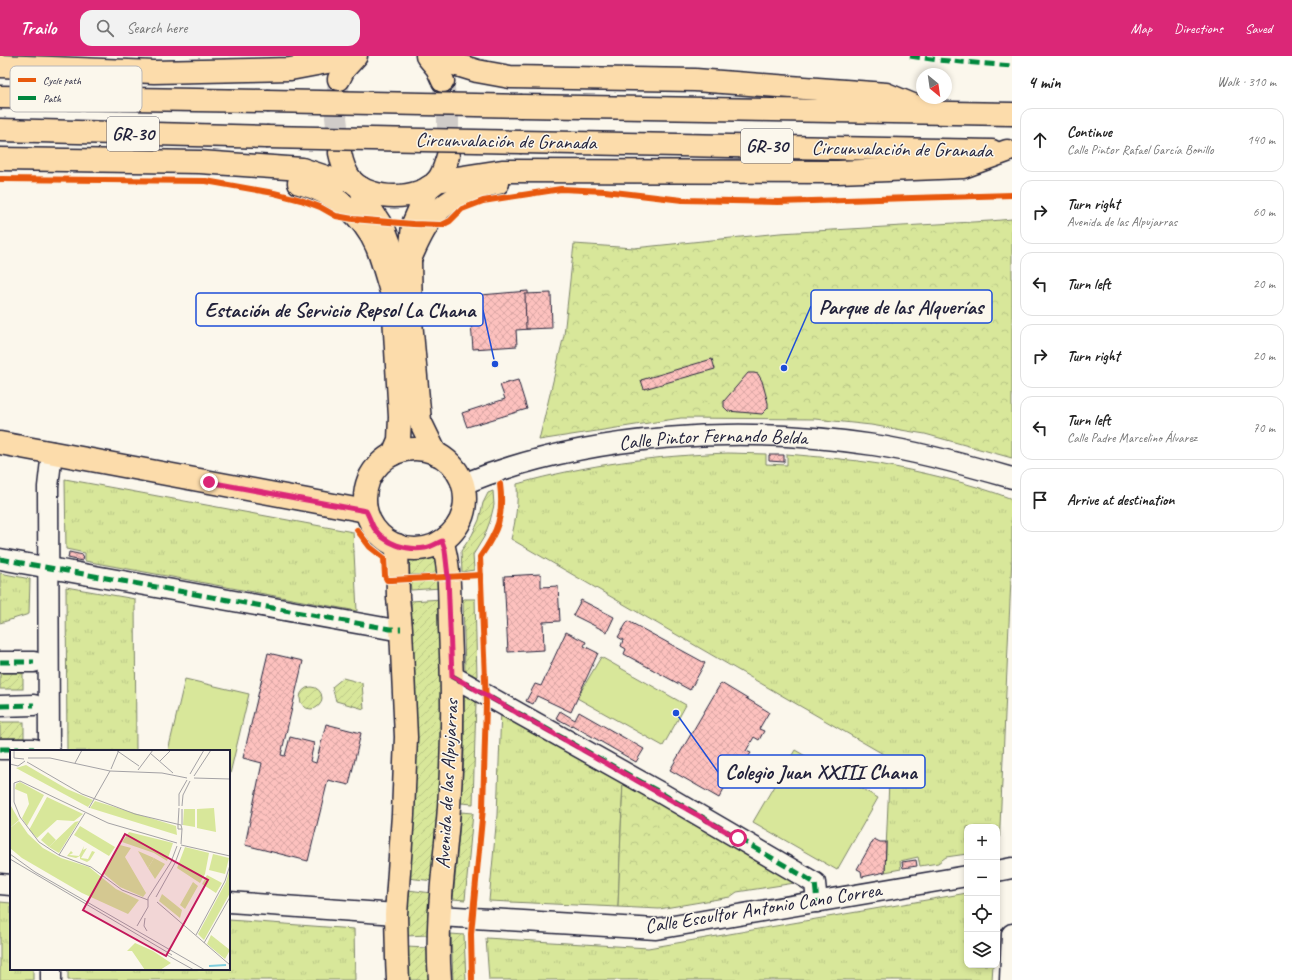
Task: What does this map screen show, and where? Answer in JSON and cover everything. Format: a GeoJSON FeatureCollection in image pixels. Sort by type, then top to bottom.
{"type":"FeatureCollection","features":[{"type":"Feature","properties":{"kind":"main road"},"geometry":{"type":"LineString","coordinates":[[427,56],[444,81]]}},
{"type":"Feature","properties":{"kind":"main road"},"geometry":{"type":"LineString","coordinates":[[427,56],[477,71],[510,77],[695,80],[886,94],[930,112]]}},
{"type":"Feature","properties":{"kind":"main road"},"geometry":{"type":"LineString","coordinates":[[142,72],[290,69],[355,57]]}},
{"type":"Feature","properties":{"kind":"main road"},"geometry":{"type":"LineString","coordinates":[[339,79],[344,69],[355,57]]}},
{"type":"Feature","properties":{"kind":"main road"},"geometry":{"type":"LineString","coordinates":[[0,66],[10,66]]}},
{"type":"Feature","properties":{"kind":"main road","name":"Circunvalación de Granada"},"geometry":{"type":"LineString","coordinates":[[0,97],[10,97]]}},
{"type":"Feature","properties":{"kind":"main road","name":"Circunvalación de Granada"},"geometry":{"type":"LineString","coordinates":[[142,99],[1012,114]]}},
{"type":"Feature","properties":{"kind":"main road","name":"Circunvalación de Granada"},"geometry":{"type":"LineString","coordinates":[[0,130],[266,137],[1010,151]]}},
{"type":"Feature","properties":{"kind":"main road"},"geometry":{"type":"LineString","coordinates":[[0,159],[200,162],[302,170],[335,180],[356,184],[378,195],[395,197],[414,193],[433,184],[502,171],[838,172],[963,167],[1010,151]]}},
{"type":"Feature","properties":{"kind":"main road"},"geometry":{"type":"LineString","coordinates":[[340,153],[343,166],[386,231],[393,252],[393,298],[400,417],[399,440],[393,454]]}},
{"type":"Feature","properties":{"kind":"main road"},"geometry":{"type":"LineString","coordinates":[[436,454],[420,421],[411,321],[410,258],[413,224],[433,184],[444,169],[448,156]]}},
{"type":"Feature","properties":{"kind":"main road"},"geometry":{"type":"LineString","coordinates":[[227,164],[308,185],[345,204],[362,220],[377,248],[393,298]]}},
{"type":"Feature","properties":{"kind":"main road"},"geometry":{"type":"LineString","coordinates":[[410,258],[434,215],[447,203],[466,192],[492,184],[562,171]]}},
{"type":"Feature","properties":{"kind":"main road"},"geometry":{"type":"LineString","coordinates":[[0,443],[366,511]]}},
{"type":"Feature","properties":{"kind":"main road"},"geometry":{"type":"LineString","coordinates":[[413,449],[436,454],[444,458],[455,469],[463,484],[465,499],[462,516],[455,529],[442,541],[426,548],[410,549],[397,546],[384,538],[375,529],[366,511],[365,494],[369,481],[377,467],[393,454],[413,449]]}},
{"type":"Feature","properties":{"kind":"main road","name":"Avenida de las Alpujarras"},"geometry":{"type":"LineString","coordinates":[[440,980],[438,956],[439,916],[449,807],[452,676],[448,577],[445,550],[442,541]]}},
{"type":"Feature","properties":{"kind":"main road"},"geometry":{"type":"LineString","coordinates":[[397,546],[398,597],[406,737],[403,814],[396,914],[396,958],[398,980]]}},
{"type":"Feature","properties":{"kind":"street","name":"Calle Pintor Fernando Belda"},"geometry":{"type":"LineString","coordinates":[[463,484],[491,472],[540,459],[623,443],[686,436],[752,435],[811,437],[875,445],[943,459],[1012,478]]}},
{"type":"Feature","properties":{"kind":"street"},"geometry":{"type":"LineString","coordinates":[[0,749],[42,750],[48,568],[48,487],[52,452]]}},
{"type":"Feature","properties":{"kind":"street"},"geometry":{"type":"LineString","coordinates":[[0,559],[390,629],[401,629]]}},
{"type":"Feature","properties":{"kind":"street"},"geometry":{"type":"LineString","coordinates":[[0,662],[34,662]]}},
{"type":"Feature","properties":{"kind":"street"},"geometry":{"type":"LineString","coordinates":[[452,676],[661,793],[815,883],[817,902]]}},
{"type":"Feature","properties":{"kind":"street"},"geometry":{"type":"LineString","coordinates":[[0,706],[34,705]]}},
{"type":"Feature","properties":{"kind":"street"},"geometry":{"type":"LineString","coordinates":[[1000,870],[1012,868]]}},
{"type":"Feature","properties":{"kind":"street","name":"Calle Escultor Antonio Cano Correa"},"geometry":{"type":"LineString","coordinates":[[439,916],[656,929],[964,877]]}},
{"type":"Feature","properties":{"kind":"street"},"geometry":{"type":"LineString","coordinates":[[0,884],[10,885]]}},
{"type":"Feature","properties":{"kind":"street"},"geometry":{"type":"LineString","coordinates":[[230,902],[396,914]]}},
{"type":"Feature","properties":{"kind":"street"},"geometry":{"type":"LineString","coordinates":[[1010,980],[1012,934]]}},
{"type":"Feature","properties":{"kind":"green space"},"geometry":{"type":"Polygon","coordinates":[[[1012,219],[1012,458],[925,434],[871,425],[815,419],[681,418],[539,440],[564,335],[574,244],[634,248],[780,233],[1012,219]]]}},
{"type":"Feature","properties":{"kind":"green space"},"geometry":{"type":"Polygon","coordinates":[[[728,453],[766,454],[766,464],[787,465],[787,454],[845,459],[879,464],[946,478],[1012,499],[1012,556],[1000,826],[1000,824],[964,824],[964,854],[946,857],[938,863],[920,866],[918,857],[900,861],[901,869],[885,872],[890,758],[511,539],[516,512],[517,484],[596,466],[674,456],[728,453]]]}},
{"type":"Feature","properties":{"kind":"green space"},"geometry":{"type":"Polygon","coordinates":[[[65,479],[353,532],[357,611],[85,561],[85,553],[66,549],[65,479]]]}},
{"type":"Feature","properties":{"kind":"green space"},"geometry":{"type":"Polygon","coordinates":[[[493,491],[494,505],[490,521],[484,537],[473,555],[474,570],[462,572],[461,551],[472,535],[479,520],[483,503],[488,493],[493,491]]]}},
{"type":"Feature","properties":{"kind":"green space"},"geometry":{"type":"Polygon","coordinates":[[[440,558],[440,574],[410,575],[409,559],[440,558]]]}},
{"type":"Feature","properties":{"kind":"green space"},"geometry":{"type":"Polygon","coordinates":[[[0,573],[30,579],[29,614],[0,623],[0,573]]]}},
{"type":"Feature","properties":{"kind":"green space"},"geometry":{"type":"Polygon","coordinates":[[[440,579],[441,588],[411,590],[410,580],[440,579]]]}},
{"type":"Feature","properties":{"kind":"green space"},"geometry":{"type":"Polygon","coordinates":[[[66,587],[135,599],[136,750],[67,750],[66,587]]]}},
{"type":"Feature","properties":{"kind":"green space"},"geometry":{"type":"Polygon","coordinates":[[[442,599],[442,756],[434,881],[407,878],[416,770],[416,715],[411,601],[442,599]]]}},
{"type":"Feature","properties":{"kind":"green space"},"geometry":{"type":"Polygon","coordinates":[[[463,599],[475,599],[477,677],[465,670],[463,599]]]}},
{"type":"Feature","properties":{"kind":"green space"},"geometry":{"type":"Polygon","coordinates":[[[601,657],[686,705],[663,746],[577,698],[601,657]]]}},
{"type":"Feature","properties":{"kind":"green space"},"geometry":{"type":"Polygon","coordinates":[[[0,673],[23,673],[23,689],[0,689],[0,673]]]}},
{"type":"Feature","properties":{"kind":"green space"},"geometry":{"type":"Polygon","coordinates":[[[343,678],[362,683],[364,709],[336,701],[332,687],[343,678]]]}},
{"type":"Feature","properties":{"kind":"green space"},"geometry":{"type":"Polygon","coordinates":[[[185,679],[249,694],[230,774],[230,750],[168,750],[185,679]]]}},
{"type":"Feature","properties":{"kind":"green space"},"geometry":{"type":"Polygon","coordinates":[[[307,687],[315,687],[322,694],[322,702],[315,709],[307,709],[300,702],[300,694],[307,687]]]}},
{"type":"Feature","properties":{"kind":"green space"},"geometry":{"type":"Polygon","coordinates":[[[464,693],[476,702],[473,804],[461,803],[464,754],[464,693]]]}},
{"type":"Feature","properties":{"kind":"green space"},"geometry":{"type":"Polygon","coordinates":[[[501,710],[623,780],[618,907],[489,901],[497,815],[501,710]]]}},
{"type":"Feature","properties":{"kind":"green space"},"geometry":{"type":"Polygon","coordinates":[[[0,722],[24,722],[24,738],[0,738],[0,722]]]}},
{"type":"Feature","properties":{"kind":"green space"},"geometry":{"type":"Polygon","coordinates":[[[795,750],[878,798],[837,870],[753,822],[795,750]]]}},
{"type":"Feature","properties":{"kind":"green space"},"geometry":{"type":"Polygon","coordinates":[[[623,780],[801,882],[737,892],[730,897],[659,909],[618,907],[623,780]]]}},
{"type":"Feature","properties":{"kind":"green space"},"geometry":{"type":"Polygon","coordinates":[[[461,812],[473,813],[465,900],[453,899],[461,812]]]}},
{"type":"Feature","properties":{"kind":"green space"},"geometry":{"type":"Polygon","coordinates":[[[408,890],[432,893],[428,935],[406,936],[408,890]]]}},
{"type":"Feature","properties":{"kind":"green space"},"geometry":{"type":"Polygon","coordinates":[[[964,894],[964,968],[993,968],[992,980],[489,980],[486,938],[648,948],[964,894]]]}},
{"type":"Feature","properties":{"kind":"green space"},"geometry":{"type":"Polygon","coordinates":[[[0,902],[10,903],[10,970],[33,970],[33,980],[0,980],[0,902]]]}},
{"type":"Feature","properties":{"kind":"green space"},"geometry":{"type":"Polygon","coordinates":[[[230,920],[354,929],[355,980],[68,980],[68,970],[230,970],[230,920]]]}},
{"type":"Feature","properties":{"kind":"green space"},"geometry":{"type":"Polygon","coordinates":[[[451,934],[464,935],[466,980],[453,980],[451,934]]]}},
{"type":"Feature","properties":{"kind":"green space"},"geometry":{"type":"Polygon","coordinates":[[[406,947],[427,948],[429,980],[407,980],[406,947]]]}},
{"type":"Feature","properties":{"kind":"building"},"geometry":{"type":"Polygon","coordinates":[[[528,291],[530,329],[516,330],[517,346],[473,349],[469,296],[528,291]]]}},
{"type":"Feature","properties":{"kind":"building"},"geometry":{"type":"Polygon","coordinates":[[[551,293],[552,328],[526,329],[525,294],[551,293]]]}},
{"type":"Feature","properties":{"kind":"building"},"geometry":{"type":"Polygon","coordinates":[[[712,359],[715,369],[644,389],[641,380],[712,359]]]}},
{"type":"Feature","properties":{"kind":"building"},"geometry":{"type":"Polygon","coordinates":[[[748,373],[758,374],[762,381],[768,408],[762,414],[728,411],[724,407],[724,401],[748,373]]]}},
{"type":"Feature","properties":{"kind":"building"},"geometry":{"type":"Polygon","coordinates":[[[518,380],[527,409],[467,427],[462,413],[505,399],[500,385],[518,380]]]}},
{"type":"Feature","properties":{"kind":"building"},"geometry":{"type":"Polygon","coordinates":[[[769,455],[784,455],[784,462],[769,461],[769,455]]]}},
{"type":"Feature","properties":{"kind":"building"},"geometry":{"type":"Polygon","coordinates":[[[69,552],[83,555],[82,561],[68,558],[69,552]]]}},
{"type":"Feature","properties":{"kind":"building"},"geometry":{"type":"Polygon","coordinates":[[[541,574],[541,587],[558,586],[560,621],[543,622],[544,650],[508,652],[504,576],[541,574]]]}},
{"type":"Feature","properties":{"kind":"building"},"geometry":{"type":"Polygon","coordinates":[[[581,600],[614,617],[607,632],[573,615],[581,600]]]}},
{"type":"Feature","properties":{"kind":"building"},"geometry":{"type":"Polygon","coordinates":[[[628,621],[705,663],[690,690],[624,654],[626,649],[621,646],[623,640],[618,637],[628,621]]]}},
{"type":"Feature","properties":{"kind":"building"},"geometry":{"type":"Polygon","coordinates":[[[566,632],[586,642],[584,646],[598,653],[571,712],[537,696],[533,704],[526,701],[535,684],[541,686],[566,632]]]}},
{"type":"Feature","properties":{"kind":"building"},"geometry":{"type":"Polygon","coordinates":[[[268,653],[303,661],[281,755],[285,756],[290,737],[314,743],[310,761],[316,763],[326,724],[361,733],[349,785],[328,780],[308,861],[245,845],[262,763],[243,758],[268,653]]]}},
{"type":"Feature","properties":{"kind":"building"},"geometry":{"type":"Polygon","coordinates":[[[721,683],[769,712],[759,729],[764,731],[759,740],[754,737],[746,751],[751,753],[745,762],[741,759],[734,773],[738,775],[733,784],[728,781],[719,798],[670,770],[721,683]]]}},
{"type":"Feature","properties":{"kind":"building"},"geometry":{"type":"Polygon","coordinates":[[[560,711],[575,720],[579,712],[644,749],[636,762],[572,725],[571,726],[556,718],[560,711]]]}},
{"type":"Feature","properties":{"kind":"building"},"geometry":{"type":"Polygon","coordinates":[[[874,839],[880,842],[886,842],[885,872],[862,877],[861,871],[857,869],[874,839]]]}},
{"type":"Feature","properties":{"kind":"building"},"geometry":{"type":"Polygon","coordinates":[[[916,860],[917,866],[903,868],[902,862],[916,860]]]}},
{"type":"Feature","properties":{"kind":"tunnel"},"geometry":{"type":"LineString","coordinates":[[339,79],[336,117],[340,153]]}},
{"type":"Feature","properties":{"kind":"tunnel"},"geometry":{"type":"LineString","coordinates":[[443,81],[448,118],[448,156]]}},
{"type":"Feature","properties":{"kind":"marked path"},"geometry":{"type":"LineString","coordinates":[[910,56],[938,60],[1012,66]]}},
{"type":"Feature","properties":{"kind":"marked path"},"geometry":{"type":"LineString","coordinates":[[0,559],[390,629],[401,629]]}},
{"type":"Feature","properties":{"kind":"marked path"},"geometry":{"type":"LineString","coordinates":[[0,662],[34,662]]}},
{"type":"Feature","properties":{"kind":"marked path"},"geometry":{"type":"LineString","coordinates":[[452,676],[661,793],[815,883],[817,902]]}},
{"type":"Feature","properties":{"kind":"marked path"},"geometry":{"type":"LineString","coordinates":[[0,706],[34,705]]}},
{"type":"Feature","properties":{"kind":"marked path"},"geometry":{"type":"LineString","coordinates":[[0,749],[34,749]]}},
{"type":"Feature","properties":{"kind":"cycle path"},"geometry":{"type":"LineString","coordinates":[[0,179],[206,181],[274,193],[301,200],[320,207],[336,216],[353,219],[442,225],[450,221],[462,209],[483,201],[561,189],[605,191],[682,200],[778,202],[1012,195]]}},
{"type":"Feature","properties":{"kind":"cycle path"},"geometry":{"type":"LineString","coordinates":[[472,980],[471,934],[483,808],[486,704],[480,557],[491,539],[498,523],[501,505],[500,484]]}},
{"type":"Feature","properties":{"kind":"cycle path"},"geometry":{"type":"LineString","coordinates":[[357,530],[370,547],[384,558],[385,576],[387,580],[481,575]]}},
{"type":"Feature","properties":{"kind":"place","name":"Estación de Servicio Repsol La Chana"},"geometry":{"type":"Point","coordinates":[495,364]}},
{"type":"Feature","properties":{"kind":"place","name":"Parque de las Alquerías"},"geometry":{"type":"Point","coordinates":[784,368]}},
{"type":"Feature","properties":{"kind":"place","name":"Colegio Juan XXIII Chana"},"geometry":{"type":"Point","coordinates":[676,713]}},
{"type":"Feature","properties":{"kind":"route"},"geometry":{"type":"LineString","coordinates":[[209,482],[366,511],[375,529],[384,538],[397,546],[410,549],[426,548],[442,541],[445,550],[448,577],[452,676],[661,793],[738,838]]}}]}
